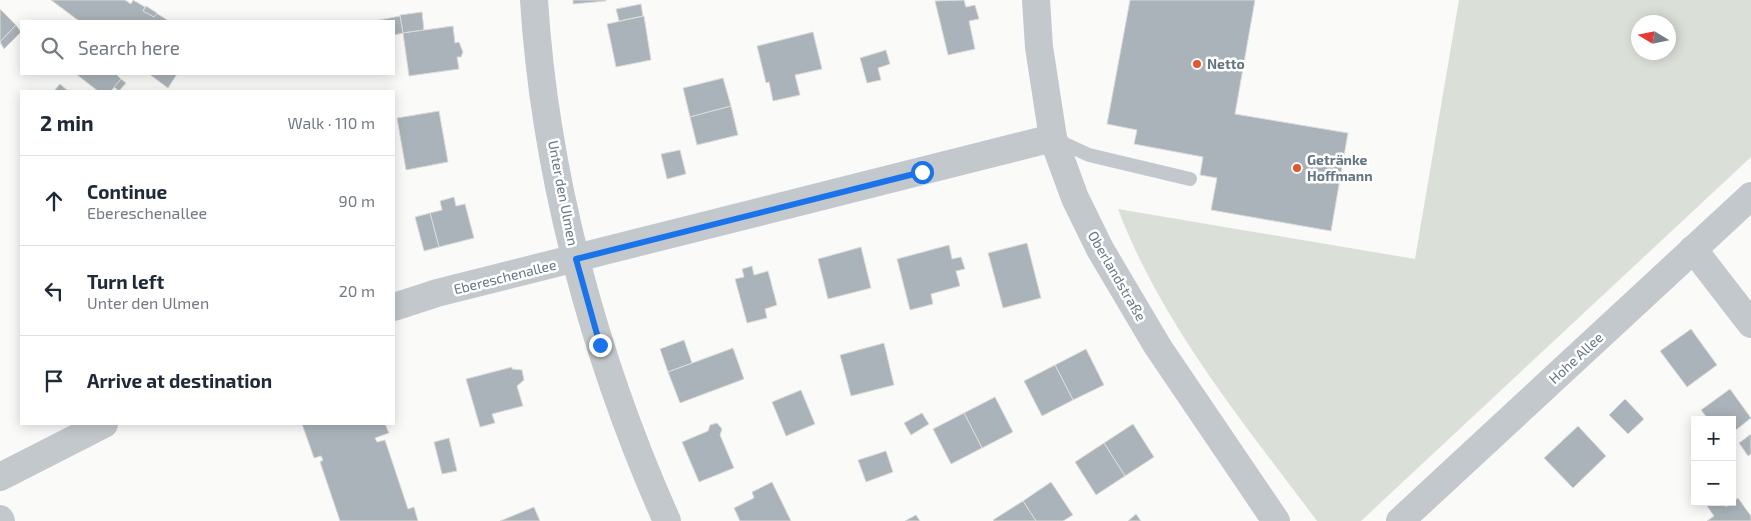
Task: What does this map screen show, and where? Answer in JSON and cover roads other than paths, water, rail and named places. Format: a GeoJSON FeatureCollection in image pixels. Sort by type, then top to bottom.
{"type":"FeatureCollection","features":[{"type":"Feature","properties":{"kind":"street","name":"Unter den Ulmen"},"geometry":{"type":"LineString","coordinates":[[534,0],[547,113],[576,259],[600,345],[636,448],[667,521]]}},
{"type":"Feature","properties":{"kind":"street","name":"Oberlandstraße"},"geometry":{"type":"LineString","coordinates":[[1036,0],[1039,47],[1053,138],[1075,198],[1104,257],[1179,381],[1276,521]]}},
{"type":"Feature","properties":{"kind":"street","name":"Ebereschenallee"},"geometry":{"type":"LineString","coordinates":[[395,307],[437,293],[1053,138]]}},
{"type":"Feature","properties":{"kind":"street","name":"Hohe Allee"},"geometry":{"type":"LineString","coordinates":[[1400,521],[1751,196]]}},
{"type":"Feature","properties":{"kind":"street"},"geometry":{"type":"LineString","coordinates":[[1693,249],[1709,267],[1751,324]]}},
{"type":"Feature","properties":{"kind":"street"},"geometry":{"type":"LineString","coordinates":[[0,477],[102,425]]}},
{"type":"Feature","properties":{"kind":"lane"},"geometry":{"type":"LineString","coordinates":[[1053,138],[1089,155],[1190,178]]}},
{"type":"Feature","properties":{"kind":"place","name":"Netto"},"geometry":{"type":"Point","coordinates":[1197,64]}},
{"type":"Feature","properties":{"kind":"place","name":"Getränke Hoffmann"},"geometry":{"type":"Point","coordinates":[1297,168]}}]}
